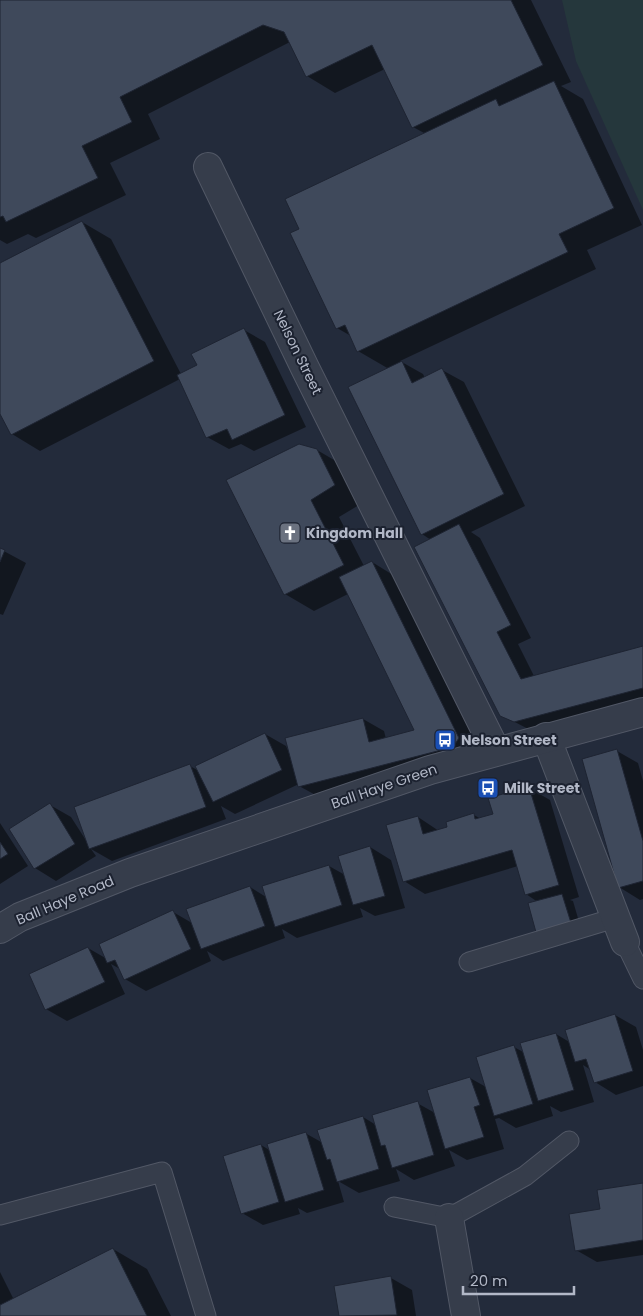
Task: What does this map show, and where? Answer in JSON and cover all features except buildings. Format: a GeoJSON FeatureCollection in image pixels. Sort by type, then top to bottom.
{"type":"FeatureCollection","features":[{"type":"Feature","properties":{"kind":"street","name":"Nelson Street"},"geometry":{"type":"LineString","coordinates":[[208,167],[305,368],[496,751]]}},
{"type":"Feature","properties":{"kind":"street","name":"Ball Haye Green"},"geometry":{"type":"LineString","coordinates":[[130,873],[430,770],[643,712]]}},
{"type":"Feature","properties":{"kind":"street"},"geometry":{"type":"LineString","coordinates":[[546,737],[620,930]]}},
{"type":"Feature","properties":{"kind":"street","name":"Ball Haye Road"},"geometry":{"type":"LineString","coordinates":[[0,929],[20,917],[130,873]]}},
{"type":"Feature","properties":{"kind":"street"},"geometry":{"type":"LineString","coordinates":[[449,1218],[466,1316]]}},
{"type":"Feature","properties":{"kind":"lane"},"geometry":{"type":"LineString","coordinates":[[469,962],[620,930],[643,979]]}},
{"type":"Feature","properties":{"kind":"lane"},"geometry":{"type":"LineString","coordinates":[[394,1207],[449,1218],[525,1176],[569,1141]]}},
{"type":"Feature","properties":{"kind":"lane"},"geometry":{"type":"LineString","coordinates":[[0,1215],[162,1172],[206,1316]]}},
{"type":"Feature","properties":{"kind":"shaded area"},"geometry":{"type":"Polygon","coordinates":[[[562,0],[643,0],[643,210],[576,61],[562,0]]]}},
{"type":"Feature","properties":{"kind":"place","name":"Kingdom Hall"},"geometry":{"type":"Point","coordinates":[290,533]}},
{"type":"Feature","properties":{"kind":"place","name":"Nelson Street"},"geometry":{"type":"Point","coordinates":[445,740]}},
{"type":"Feature","properties":{"kind":"place","name":"Milk Street"},"geometry":{"type":"Point","coordinates":[488,788]}}]}
